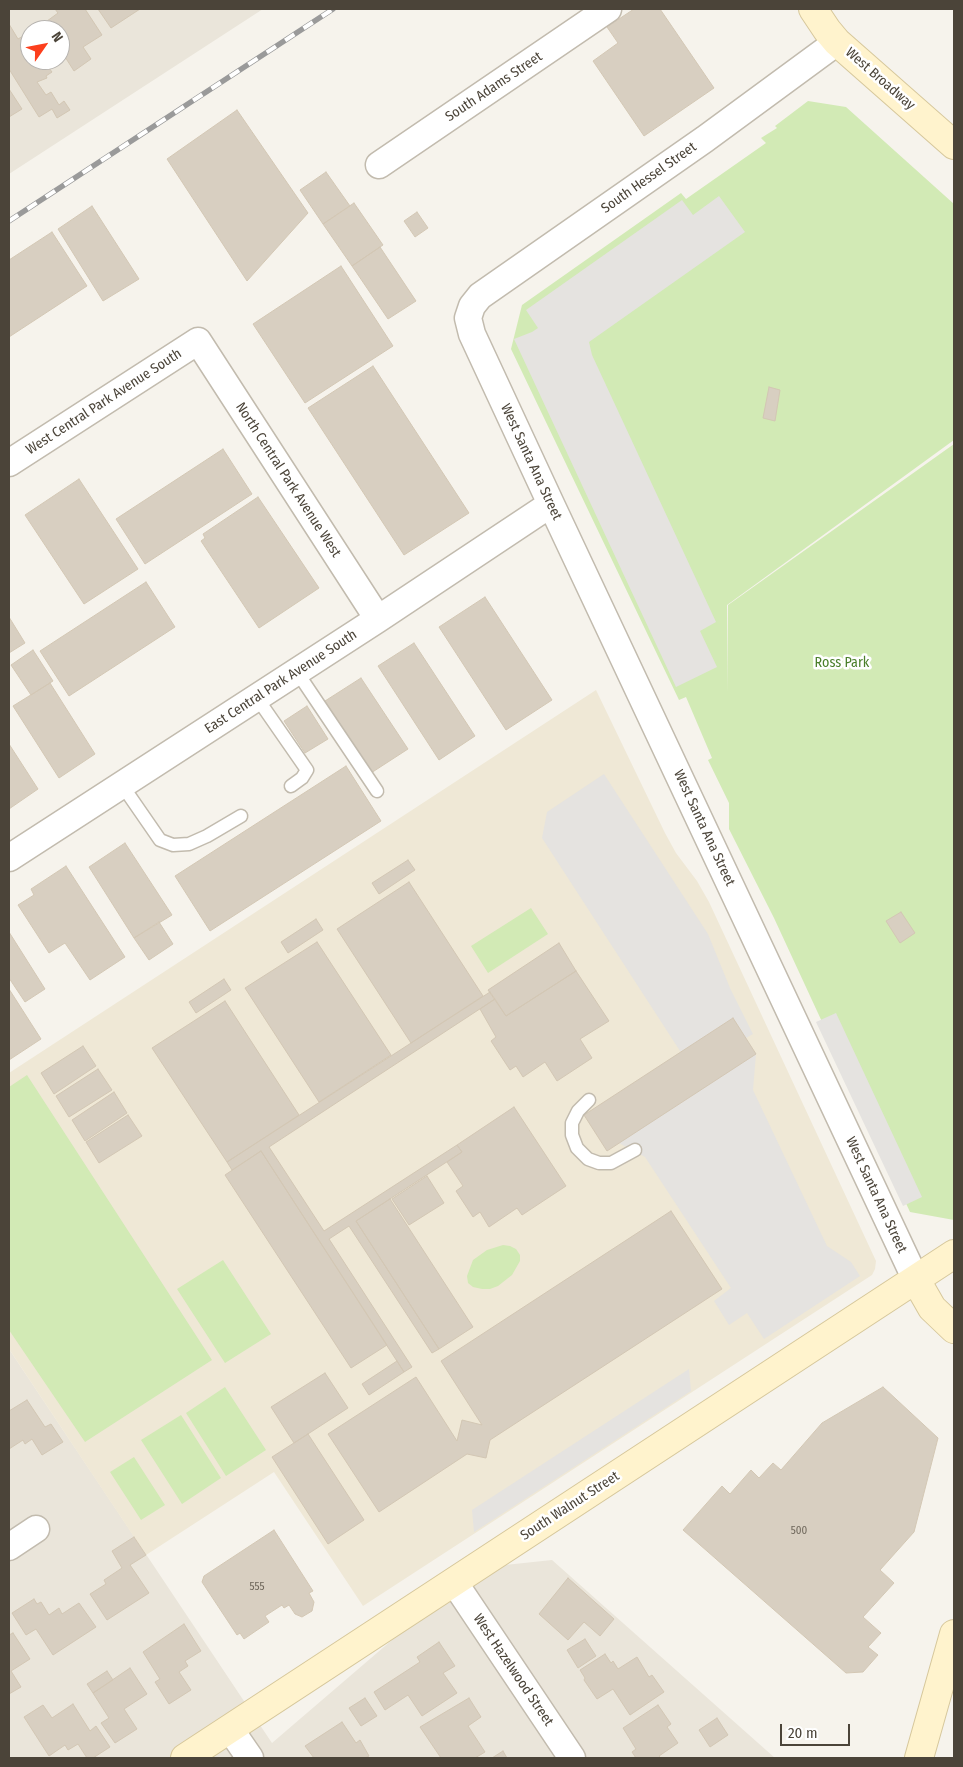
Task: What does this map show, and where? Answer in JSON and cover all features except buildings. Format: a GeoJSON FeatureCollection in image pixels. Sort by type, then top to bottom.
{"type":"FeatureCollection","features":[{"type":"Feature","properties":{"kind":"street","name":"South Adams Street"},"geometry":{"type":"LineString","coordinates":[[379,165],[608,9]]}},
{"type":"Feature","properties":{"kind":"street","name":"West Broadway"},"geometry":{"type":"LineString","coordinates":[[813,9],[827,30],[838,42],[954,144]]}},
{"type":"Feature","properties":{"kind":"street","name":"South Hessel Street"},"geometry":{"type":"LineString","coordinates":[[468,318],[472,306],[480,296],[705,139],[838,42]]}},
{"type":"Feature","properties":{"kind":"street","name":"West Santa Ana Street"},"geometry":{"type":"LineString","coordinates":[[468,318],[472,334],[551,504],[916,1280],[932,1308],[954,1329]]}},
{"type":"Feature","properties":{"kind":"street","name":"West Central Park Avenue South"},"geometry":{"type":"LineString","coordinates":[[9,463],[198,341]]}},
{"type":"Feature","properties":{"kind":"street","name":"North Central Park Avenue West"},"geometry":{"type":"LineString","coordinates":[[198,341],[378,619]]}},
{"type":"Feature","properties":{"kind":"street","name":"East Central Park Avenue South"},"geometry":{"type":"LineString","coordinates":[[9,858],[297,672],[551,504]]}},
{"type":"Feature","properties":{"kind":"street","name":"South Walnut Street"},"geometry":{"type":"LineString","coordinates":[[185,1758],[954,1254]]}},
{"type":"Feature","properties":{"kind":"street"},"geometry":{"type":"LineString","coordinates":[[9,1547],[36,1529]]}},
{"type":"Feature","properties":{"kind":"street","name":"West Hazelwood Street"},"geometry":{"type":"LineString","coordinates":[[454,1582],[572,1758]]}},
{"type":"Feature","properties":{"kind":"street"},"geometry":{"type":"LineString","coordinates":[[919,1758],[954,1634]]}},
{"type":"Feature","properties":{"kind":"street"},"geometry":{"type":"LineString","coordinates":[[230,1729],[250,1758]]}},
{"type":"Feature","properties":{"kind":"lane"},"geometry":{"type":"LineString","coordinates":[[297,672],[377,791]]}},
{"type":"Feature","properties":{"kind":"lane"},"geometry":{"type":"LineString","coordinates":[[257,698],[307,770],[302,778],[291,786]]}},
{"type":"Feature","properties":{"kind":"lane"},"geometry":{"type":"LineString","coordinates":[[122,785],[160,840],[173,845],[189,844],[240,816]]}},
{"type":"Feature","properties":{"kind":"lane"},"geometry":{"type":"LineString","coordinates":[[589,1100],[578,1110],[572,1123],[572,1136],[577,1148],[588,1159],[599,1164],[611,1163],[635,1150]]}},
{"type":"Feature","properties":{"kind":"shaded area"},"geometry":{"type":"Polygon","coordinates":[[[9,9],[263,9],[9,174],[9,9]]]}},
{"type":"Feature","properties":{"kind":"shaded area"},"geometry":{"type":"Polygon","coordinates":[[[719,196],[745,232],[589,342],[592,355],[716,622],[700,631],[717,667],[676,687],[514,339],[538,328],[526,310],[682,200],[693,215],[719,196]]]}},
{"type":"Feature","properties":{"kind":"shaded area"},"geometry":{"type":"Polygon","coordinates":[[[596,690],[665,833],[709,902],[876,1261],[872,1275],[363,1606],[274,1472],[146,1555],[9,1349],[9,1073],[596,690]]]}},
{"type":"Feature","properties":{"kind":"shaded area"},"geometry":{"type":"Polygon","coordinates":[[[604,774],[708,934],[730,988],[753,1034],[746,1038],[756,1054],[753,1090],[827,1246],[851,1262],[860,1276],[764,1339],[747,1313],[729,1325],[714,1301],[731,1288],[645,1157],[617,1142],[682,1054],[542,838],[547,812],[604,774]]]}},
{"type":"Feature","properties":{"kind":"shaded area"},"geometry":{"type":"Polygon","coordinates":[[[836,1013],[922,1197],[903,1206],[816,1022],[836,1013]]]}},
{"type":"Feature","properties":{"kind":"shaded area"},"geometry":{"type":"Polygon","coordinates":[[[9,1349],[272,1743],[413,1622],[505,1565],[552,1560],[775,1758],[9,1758],[9,1349]]]}},
{"type":"Feature","properties":{"kind":"shaded area"},"geometry":{"type":"Polygon","coordinates":[[[689,1369],[691,1391],[474,1532],[472,1510],[689,1369]]]}},
{"type":"Feature","properties":{"kind":"green space","name":"Ross Park"},"geometry":{"type":"Polygon","coordinates":[[[808,101],[846,107],[954,204],[954,440],[727,605],[728,693],[728,605],[954,444],[954,1220],[910,1212],[774,918],[729,829],[729,803],[708,760],[712,758],[686,697],[679,700],[511,349],[522,305],[681,193],[686,199],[766,143],[761,138],[777,128],[775,126],[808,101]]]}},
{"type":"Feature","properties":{"kind":"green space"},"geometry":{"type":"Polygon","coordinates":[[[531,908],[548,934],[488,973],[471,946],[531,908]]]}},
{"type":"Feature","properties":{"kind":"green space"},"geometry":{"type":"Polygon","coordinates":[[[27,1075],[212,1360],[85,1442],[9,1330],[9,1087],[27,1075]]]}},
{"type":"Feature","properties":{"kind":"green space"},"geometry":{"type":"Polygon","coordinates":[[[503,1245],[516,1249],[520,1255],[520,1261],[512,1275],[498,1286],[490,1289],[473,1287],[468,1283],[467,1276],[473,1260],[487,1250],[503,1245]]]}},
{"type":"Feature","properties":{"kind":"green space"},"geometry":{"type":"Polygon","coordinates":[[[223,1260],[271,1334],[225,1363],[177,1289],[223,1260]]]}},
{"type":"Feature","properties":{"kind":"green space"},"geometry":{"type":"Polygon","coordinates":[[[225,1387],[266,1450],[226,1476],[186,1413],[225,1387]]]}},
{"type":"Feature","properties":{"kind":"green space"},"geometry":{"type":"Polygon","coordinates":[[[181,1415],[221,1478],[182,1504],[141,1440],[181,1415]]]}},
{"type":"Feature","properties":{"kind":"green space"},"geometry":{"type":"Polygon","coordinates":[[[134,1457],[165,1505],[141,1520],[110,1472],[134,1457]]]}},
{"type":"Feature","properties":{"kind":"railway"},"geometry":{"type":"LineString","coordinates":[[9,221],[333,9]]}}]}
